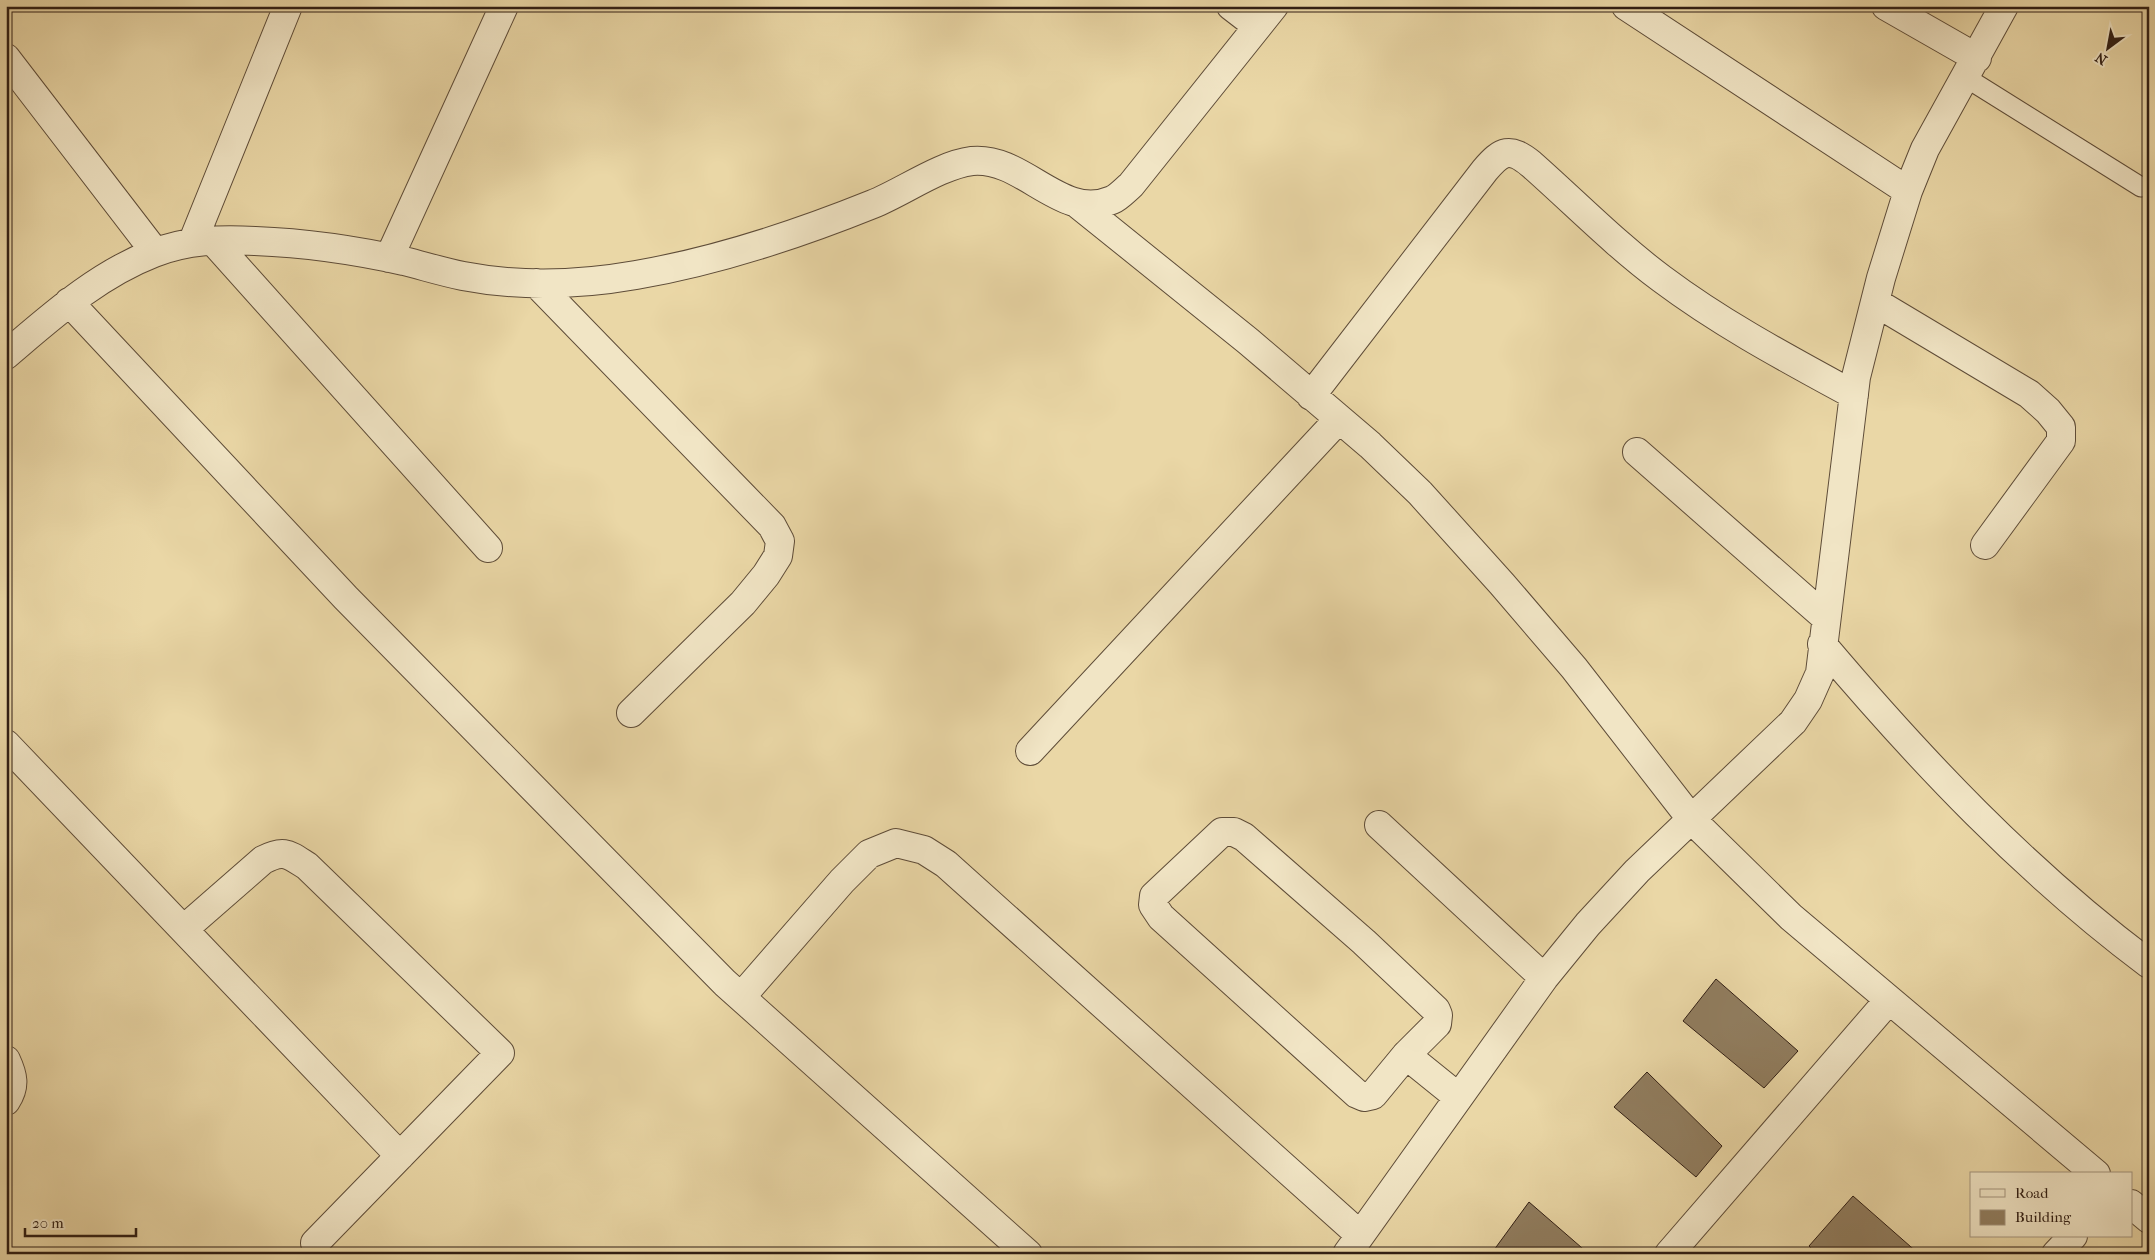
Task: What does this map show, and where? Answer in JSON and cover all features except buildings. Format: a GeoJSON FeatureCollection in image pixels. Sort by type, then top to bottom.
{"type":"FeatureCollection","features":[{"type":"Feature","properties":{"kind":"street"},"geometry":{"type":"LineString","coordinates":[[203,241],[288,6]]}},
{"type":"Feature","properties":{"kind":"street"},"geometry":{"type":"LineString","coordinates":[[388,258],[504,6]]}},
{"type":"Feature","properties":{"kind":"street"},"geometry":{"type":"LineString","coordinates":[[1079,205],[1095,205],[1114,199],[1131,185],[1266,16],[1231,6]]}},
{"type":"Feature","properties":{"kind":"street"},"geometry":{"type":"LineString","coordinates":[[1626,6],[1908,191]]}},
{"type":"Feature","properties":{"kind":"street"},"geometry":{"type":"LineString","coordinates":[[1886,6],[1971,68]]}},
{"type":"Feature","properties":{"kind":"street"},"geometry":{"type":"LineString","coordinates":[[741,997],[842,881],[869,854],[896,843],[924,850],[946,864],[1354,1245],[1544,978],[1594,917],[1637,871],[1793,722],[1808,700],[1820,673],[1825,617],[1841,506],[1856,377],[1875,302],[1908,191],[1925,149],[2004,6]]}},
{"type":"Feature","properties":{"kind":"street"},"geometry":{"type":"LineString","coordinates":[[6,58],[155,252]]}},
{"type":"Feature","properties":{"kind":"street"},"geometry":{"type":"LineString","coordinates":[[1311,396],[1485,170],[1501,154],[1511,152],[1519,154],[1531,164],[1661,279],[1769,349],[1854,395]]}},
{"type":"Feature","properties":{"kind":"street"},"geometry":{"type":"LineString","coordinates":[[6,355],[69,302],[116,271],[155,252],[203,241],[297,242],[388,258],[464,276],[536,283],[580,284],[694,264],[816,227],[879,202],[945,170],[972,161],[995,163],[1020,172],[1079,205],[1241,335],[1339,419],[1420,493],[1574,668],[1692,820],[1790,917],[2094,1172]]}},
{"type":"Feature","properties":{"kind":"street"},"geometry":{"type":"LineString","coordinates":[[203,241],[488,548]]}},
{"type":"Feature","properties":{"kind":"street"},"geometry":{"type":"LineString","coordinates":[[536,283],[772,526],[780,541],[778,556],[743,604],[631,713]]}},
{"type":"Feature","properties":{"kind":"street"},"geometry":{"type":"LineString","coordinates":[[69,302],[346,598],[741,997],[1028,1254]]}},
{"type":"Feature","properties":{"kind":"street"},"geometry":{"type":"LineString","coordinates":[[1875,302],[2029,394],[2061,426],[2061,441],[2051,457],[1985,545]]}},
{"type":"Feature","properties":{"kind":"street"},"geometry":{"type":"LineString","coordinates":[[1030,751],[1339,419]]}},
{"type":"Feature","properties":{"kind":"street"},"geometry":{"type":"LineString","coordinates":[[1637,452],[1825,617]]}},
{"type":"Feature","properties":{"kind":"street"},"geometry":{"type":"LineString","coordinates":[[1822,644],[1905,740],[2005,844],[2094,921],[2149,964]]}},
{"type":"Feature","properties":{"kind":"street"},"geometry":{"type":"LineString","coordinates":[[6,744],[400,1156]]}},
{"type":"Feature","properties":{"kind":"street"},"geometry":{"type":"LineString","coordinates":[[1379,825],[1544,978]]}},
{"type":"Feature","properties":{"kind":"street"},"geometry":{"type":"LineString","coordinates":[[1222,832],[1234,832],[1244,837],[1364,942],[1436,1010],[1438,1015],[1437,1024],[1406,1055],[1373,1095],[1364,1097],[1357,1094],[1161,917],[1153,906],[1154,896],[1222,832]]}},
{"type":"Feature","properties":{"kind":"street"},"geometry":{"type":"LineString","coordinates":[[184,929],[263,860],[278,852],[290,855],[307,866],[500,1053],[315,1243]]}},
{"type":"Feature","properties":{"kind":"street"},"geometry":{"type":"LineString","coordinates":[[1669,1254],[1888,1001]]}},
{"type":"Feature","properties":{"kind":"street"},"geometry":{"type":"LineString","coordinates":[[1406,1055],[1458,1098]]}},
{"type":"Feature","properties":{"kind":"street"},"geometry":{"type":"LineString","coordinates":[[6,1060],[14,1078],[10,1095],[6,1102]]}},
{"type":"Feature","properties":{"kind":"street"},"geometry":{"type":"LineString","coordinates":[[2132,1205],[2149,1219]]}},
{"type":"Feature","properties":{"kind":"street"},"geometry":{"type":"LineString","coordinates":[[2056,1254],[2071,1238]]}},
{"type":"Feature","properties":{"kind":"lane"},"geometry":{"type":"LineString","coordinates":[[1971,68],[2141,187]]}}]}
